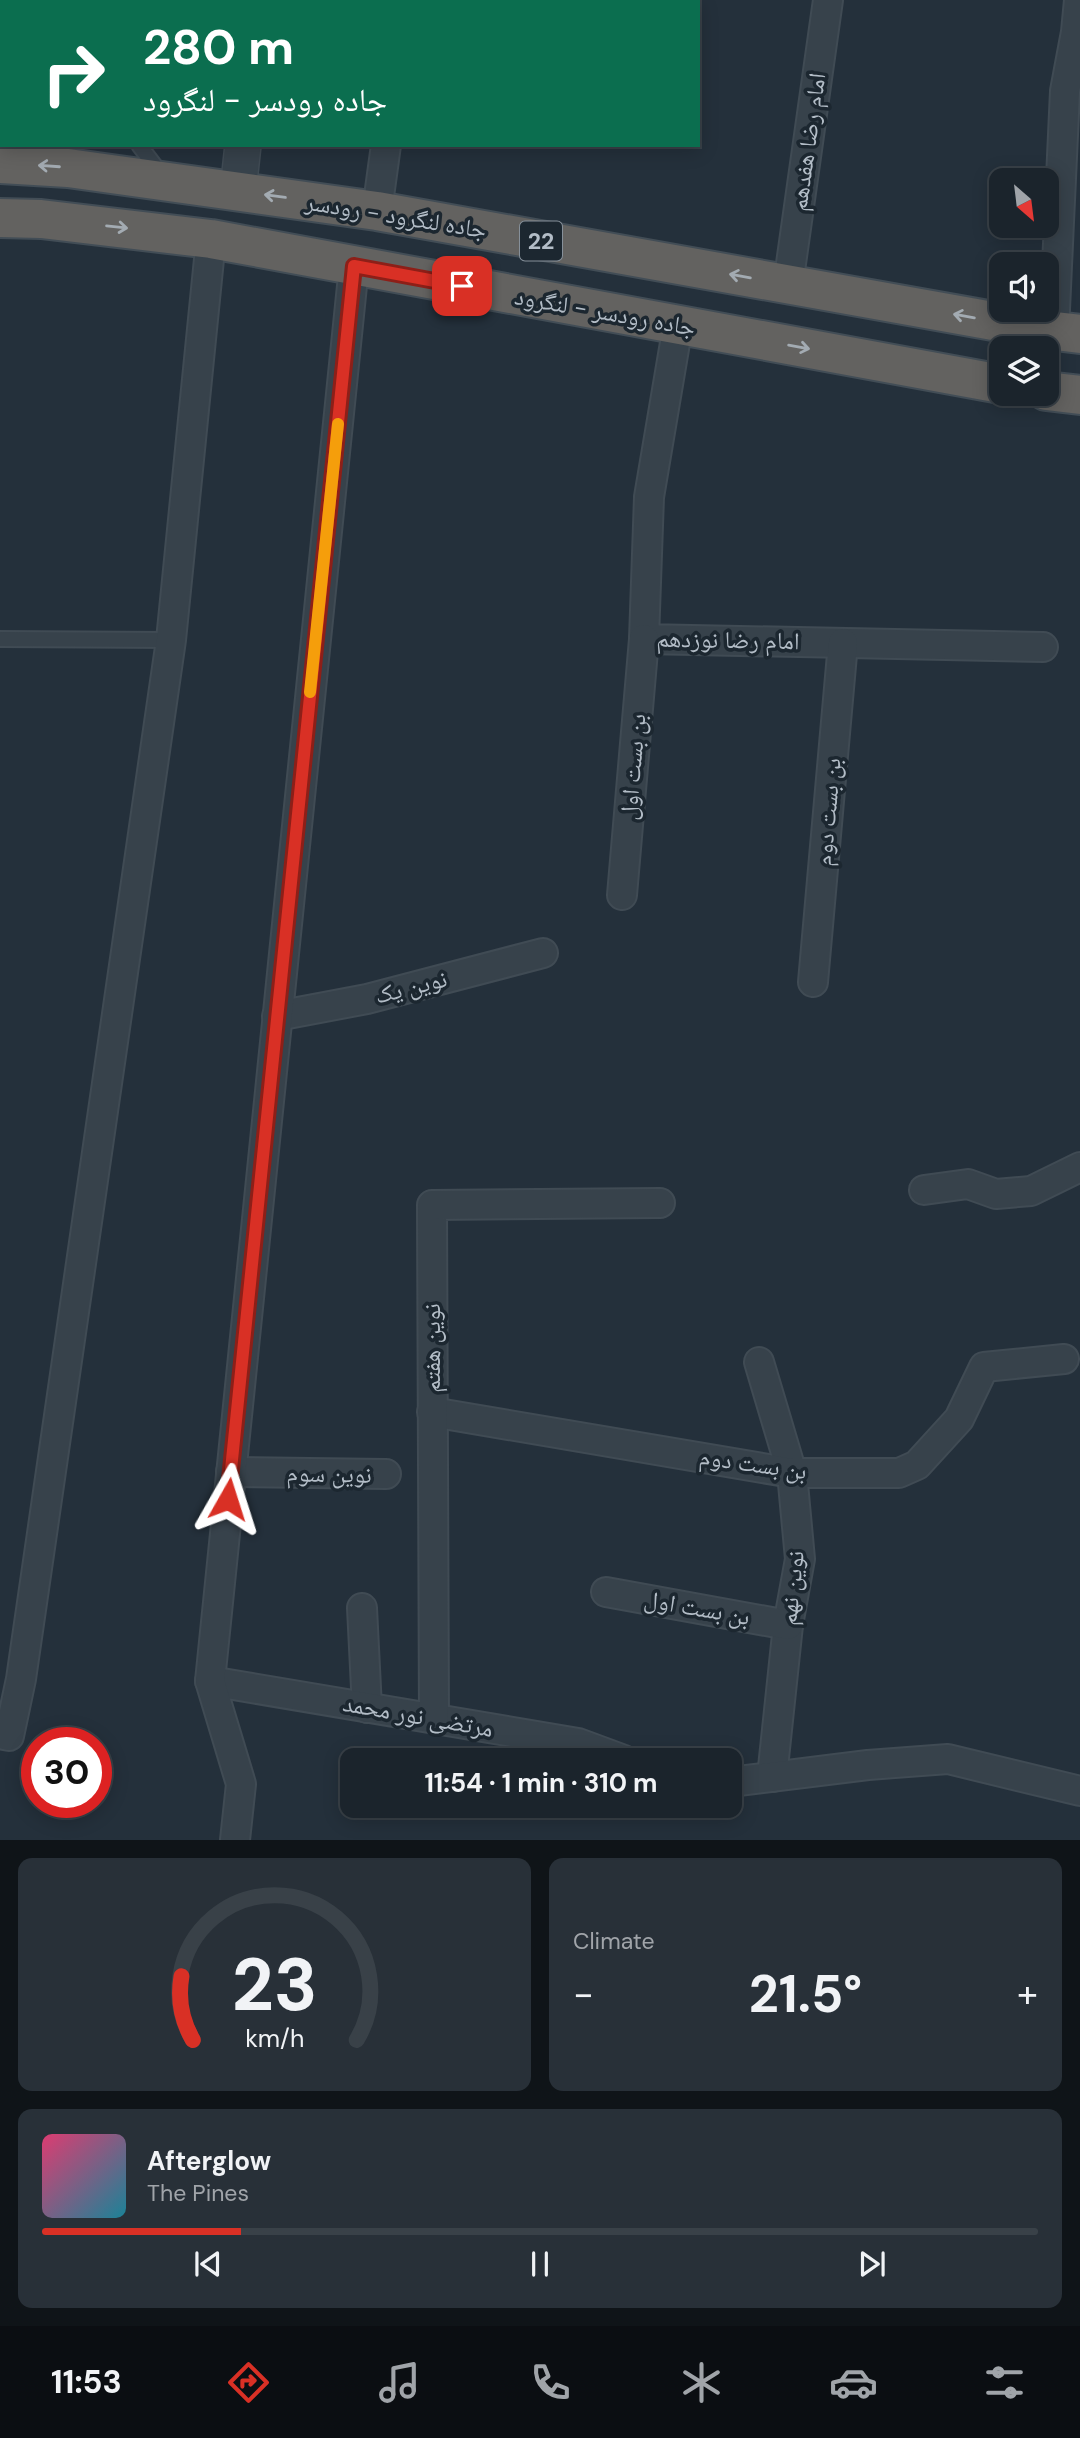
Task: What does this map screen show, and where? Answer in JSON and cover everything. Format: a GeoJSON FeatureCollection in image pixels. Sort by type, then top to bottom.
{"type":"FeatureCollection","features":[{"type":"Feature","properties":{"kind":"highway","name":"جاده لنگرود - رودسر"},"geometry":{"type":"LineString","coordinates":[[6,160],[377,211],[1067,333]]}},
{"type":"Feature","properties":{"kind":"highway","name":"جاده رودسر - لنگرود"},"geometry":{"type":"LineString","coordinates":[[0,218],[41,219],[211,239],[989,382]]}},
{"type":"Feature","properties":{"kind":"highway"},"geometry":{"type":"LineString","coordinates":[[1059,393],[1080,395]]}},
{"type":"Feature","properties":{"kind":"street","name":"امام رضا هفدهم"},"geometry":{"type":"LineString","coordinates":[[788,285],[828,0]]}},
{"type":"Feature","properties":{"kind":"street"},"geometry":{"type":"LineString","coordinates":[[1067,333],[1065,91],[1079,0]]}},
{"type":"Feature","properties":{"kind":"street"},"geometry":{"type":"LineString","coordinates":[[238,191],[243,147]]}},
{"type":"Feature","properties":{"kind":"street"},"geometry":{"type":"LineString","coordinates":[[377,211],[386,147]]}},
{"type":"Feature","properties":{"kind":"street"},"geometry":{"type":"LineString","coordinates":[[0,1734],[9,1736],[21,1679],[171,640],[211,239]]}},
{"type":"Feature","properties":{"kind":"street"},"geometry":{"type":"LineString","coordinates":[[235,1839],[241,1784],[210,1681],[354,266]]}},
{"type":"Feature","properties":{"kind":"street","name":"امام رضا نوزدهم"},"geometry":{"type":"LineString","coordinates":[[678,325],[649,497],[644,639],[1043,647]]}},
{"type":"Feature","properties":{"kind":"street","name":"بن بست اول"},"geometry":{"type":"LineString","coordinates":[[622,895],[644,639]]}},
{"type":"Feature","properties":{"kind":"street","name":"بن بست دوم"},"geometry":{"type":"LineString","coordinates":[[813,982],[844,643]]}},
{"type":"Feature","properties":{"kind":"street","name":"نوین یک"},"geometry":{"type":"LineString","coordinates":[[277,1016],[367,999],[543,953]]}},
{"type":"Feature","properties":{"kind":"street"},"geometry":{"type":"LineString","coordinates":[[924,1190],[968,1184],[996,1194],[1031,1191],[1080,1167]]}},
{"type":"Feature","properties":{"kind":"street","name":"نوین هفتم"},"geometry":{"type":"LineString","coordinates":[[433,1719],[432,1205],[660,1203]]}},
{"type":"Feature","properties":{"kind":"street","name":"بن بست دوم"},"geometry":{"type":"LineString","coordinates":[[432,1412],[792,1473],[899,1473],[916,1465],[958,1419],[984,1367],[1064,1359]]}},
{"type":"Feature","properties":{"kind":"street","name":"نوین نهم"},"geometry":{"type":"LineString","coordinates":[[759,1362],[792,1473],[800,1559],[788,1625],[772,1777]]}},
{"type":"Feature","properties":{"kind":"street","name":"نوین سوم"},"geometry":{"type":"LineString","coordinates":[[231,1472],[386,1474]]}},
{"type":"Feature","properties":{"kind":"street","name":"بن بست اول"},"geometry":{"type":"LineString","coordinates":[[606,1592],[788,1625]]}},
{"type":"Feature","properties":{"kind":"street"},"geometry":{"type":"LineString","coordinates":[[362,1608],[367,1707]]}},
{"type":"Feature","properties":{"kind":"street","name":"مرتضی نور محمد"},"geometry":{"type":"LineString","coordinates":[[210,1681],[590,1748]]}},
{"type":"Feature","properties":{"kind":"street"},"geometry":{"type":"LineString","coordinates":[[742,1781],[868,1765],[948,1759],[1080,1791]]}},
{"type":"Feature","properties":{"kind":"lane"},"geometry":{"type":"LineString","coordinates":[[140,147],[166,180]]}},
{"type":"Feature","properties":{"kind":"lane"},"geometry":{"type":"LineString","coordinates":[[0,639],[171,640]]}},
{"type":"Feature","properties":{"kind":"slow traffic"},"geometry":{"type":"LineString","coordinates":[[310,692],[338,424]]}},
{"type":"Feature","properties":{"kind":"route"},"geometry":{"type":"LineString","coordinates":[[228,1499],[354,266],[462,286]]}}]}
